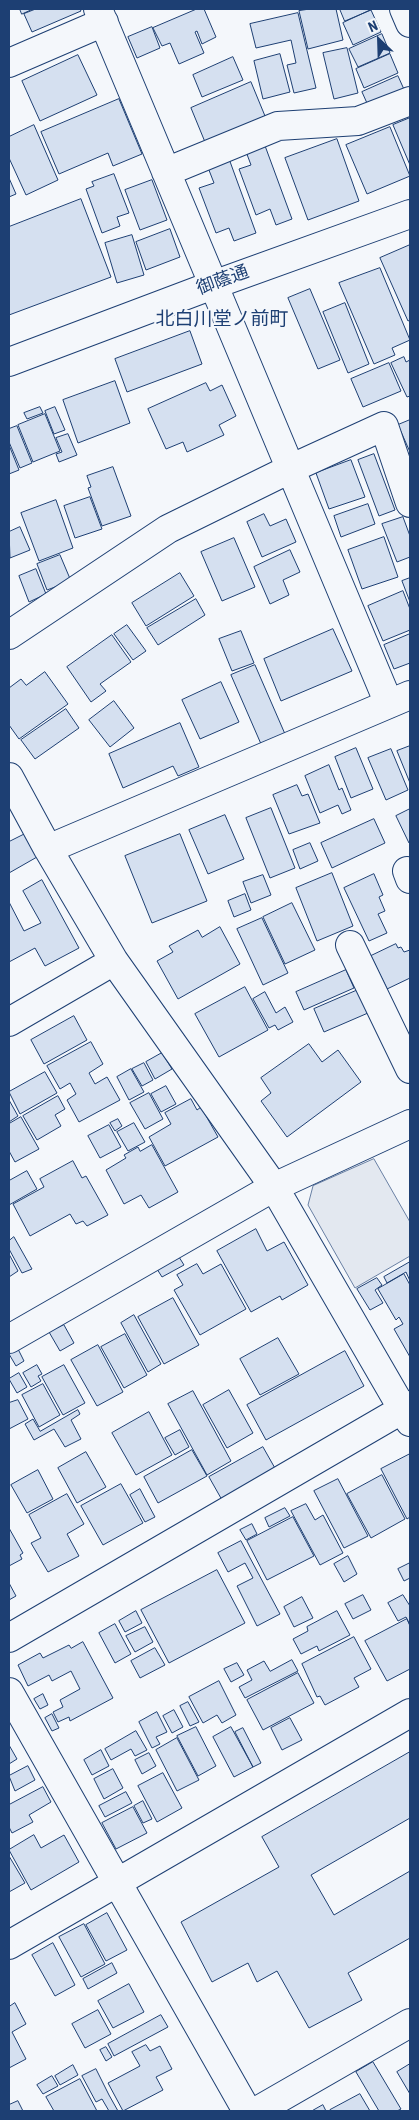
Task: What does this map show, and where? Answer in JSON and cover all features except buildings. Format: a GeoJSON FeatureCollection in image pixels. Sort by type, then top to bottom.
{"type":"FeatureCollection","features":[{"type":"Feature","properties":{"kind":"street"},"geometry":{"type":"LineString","coordinates":[[404,9],[410,23]]}},
{"type":"Feature","properties":{"kind":"street"},"geometry":{"type":"LineString","coordinates":[[9,63],[101,15],[290,469],[399,700],[48,849]]}},
{"type":"Feature","properties":{"kind":"street"},"geometry":{"type":"LineString","coordinates":[[166,172],[278,126],[358,121],[410,101]]}},
{"type":"Feature","properties":{"kind":"street","name":"御蔭通"},"geometry":{"type":"LineString","coordinates":[[9,362],[213,285],[410,214]]}},
{"type":"Feature","properties":{"kind":"street"},"geometry":{"type":"LineString","coordinates":[[9,635],[168,529],[290,469],[384,426],[410,503]]}},
{"type":"Feature","properties":{"kind":"street"},"geometry":{"type":"LineString","coordinates":[[9,777],[48,849],[114,961],[274,1187],[408,1412],[9,1638]]}},
{"type":"Feature","properties":{"kind":"street"},"geometry":{"type":"LineString","coordinates":[[350,945],[410,1069]]}},
{"type":"Feature","properties":{"kind":"street"},"geometry":{"type":"LineString","coordinates":[[9,1022],[114,961]]}},
{"type":"Feature","properties":{"kind":"street"},"geometry":{"type":"LineString","coordinates":[[9,1339],[274,1187],[410,1124]]}},
{"type":"Feature","properties":{"kind":"street"},"geometry":{"type":"LineString","coordinates":[[9,1692],[247,2111]]}},
{"type":"Feature","properties":{"kind":"street"},"geometry":{"type":"LineString","coordinates":[[9,1945],[410,1714]]}},
{"type":"Feature","properties":{"kind":"street"},"geometry":{"type":"LineString","coordinates":[[257,2111],[410,2024]]}},
{"type":"Feature","properties":{"kind":"shaded area"},"geometry":{"type":"Polygon","coordinates":[[[374,1159],[410,1222],[410,1256],[355,1288],[308,1205],[313,1186],[374,1159]]]}},
{"type":"Feature","properties":{"kind":"district","name":"北白川堂ノ前町"},"geometry":{"type":"Point","coordinates":[222,320]}}]}
